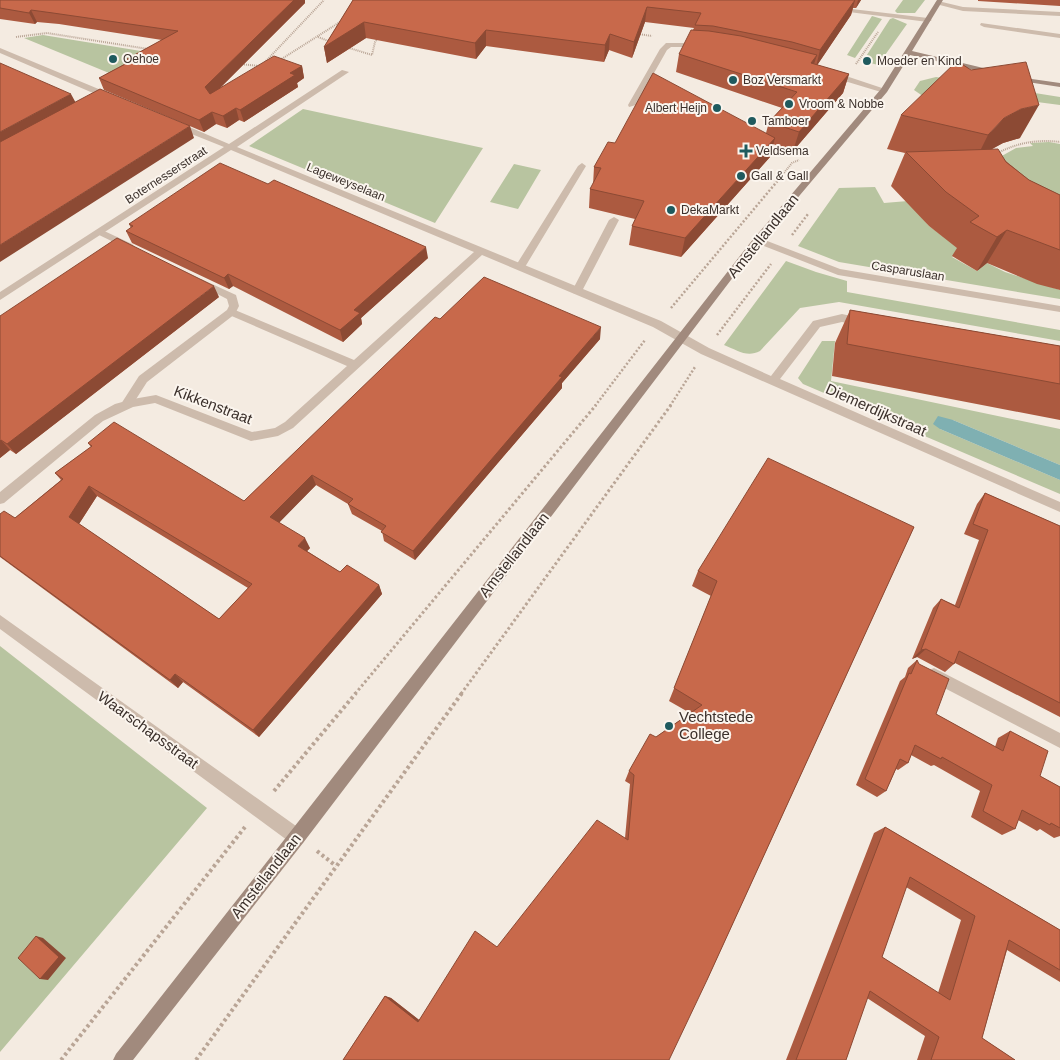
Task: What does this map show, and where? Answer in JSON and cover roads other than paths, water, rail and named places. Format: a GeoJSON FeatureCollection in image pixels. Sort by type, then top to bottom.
{"type":"FeatureCollection","features":[{"type":"Feature","properties":{"kind":"main road","name":"Amstellandlaan"},"geometry":{"type":"LineString","coordinates":[[122,1060],[297,837],[757,240],[884,90],[939,2]]}},
{"type":"Feature","properties":{"kind":"main road"},"geometry":{"type":"LineString","coordinates":[[908,52],[1019,79],[1060,85]]}},
{"type":"Feature","properties":{"kind":"street"},"geometry":{"type":"LineString","coordinates":[[939,2],[963,9],[1060,14]]}},
{"type":"Feature","properties":{"kind":"street"},"geometry":{"type":"LineString","coordinates":[[831,9],[928,20]]}},
{"type":"Feature","properties":{"kind":"street"},"geometry":{"type":"LineString","coordinates":[[984,25],[1060,36]]}},
{"type":"Feature","properties":{"kind":"street"},"geometry":{"type":"LineString","coordinates":[[632,104],[664,49],[669,45],[710,46]]}},
{"type":"Feature","properties":{"kind":"street"},"geometry":{"type":"LineString","coordinates":[[0,50],[100,97],[122,102]]}},
{"type":"Feature","properties":{"kind":"street","name":"Boternesserstraat"},"geometry":{"type":"LineString","coordinates":[[0,297],[345,72]]}},
{"type":"Feature","properties":{"kind":"street"},"geometry":{"type":"LineString","coordinates":[[824,72],[884,90]]}},
{"type":"Feature","properties":{"kind":"street","name":"Lageweyselaan"},"geometry":{"type":"LineString","coordinates":[[166,121],[657,324],[681,339]]}},
{"type":"Feature","properties":{"kind":"street"},"geometry":{"type":"LineString","coordinates":[[520,267],[582,166]]}},
{"type":"Feature","properties":{"kind":"street"},"geometry":{"type":"LineString","coordinates":[[577,291],[614,220]]}},
{"type":"Feature","properties":{"kind":"street"},"geometry":{"type":"LineString","coordinates":[[100,232],[135,250]]}},
{"type":"Feature","properties":{"kind":"street","name":"Casparuslaan"},"geometry":{"type":"LineString","coordinates":[[757,240],[838,272],[1060,309]]}},
{"type":"Feature","properties":{"kind":"street","name":"Kikkenstraat"},"geometry":{"type":"LineString","coordinates":[[0,499],[99,418],[126,404],[156,400],[251,437],[265,436],[278,432],[289,425],[480,251]]}},
{"type":"Feature","properties":{"kind":"street"},"geometry":{"type":"LineString","coordinates":[[188,275],[232,297],[234,306],[231,312],[354,364]]}},
{"type":"Feature","properties":{"kind":"street","name":"Kikkenstraat"},"geometry":{"type":"LineString","coordinates":[[126,404],[143,379],[231,312]]}},
{"type":"Feature","properties":{"kind":"street"},"geometry":{"type":"LineString","coordinates":[[773,381],[816,324],[842,318],[870,324]]}},
{"type":"Feature","properties":{"kind":"street","name":"Diemerdijkstraat"},"geometry":{"type":"LineString","coordinates":[[681,339],[1060,507]]}},
{"type":"Feature","properties":{"kind":"street","name":"Waarschapsstraat"},"geometry":{"type":"LineString","coordinates":[[0,621],[297,837]]}},
{"type":"Feature","properties":{"kind":"street"},"geometry":{"type":"LineString","coordinates":[[925,670],[1060,741]]}},
{"type":"Feature","properties":{"kind":"water"},"geometry":{"type":"Polygon","coordinates":[[[938,416],[953,420],[1060,465],[1060,480],[940,429],[933,424],[938,416]]]}},
{"type":"Feature","properties":{"kind":"place","name":"Oehoe"},"geometry":{"type":"Point","coordinates":[113,59]}},
{"type":"Feature","properties":{"kind":"place","name":"Moeder en Kind"},"geometry":{"type":"Point","coordinates":[867,61]}},
{"type":"Feature","properties":{"kind":"place","name":"Boz Versmarkt"},"geometry":{"type":"Point","coordinates":[733,80]}},
{"type":"Feature","properties":{"kind":"place","name":"Vroom & Nobbe"},"geometry":{"type":"Point","coordinates":[789,104]}},
{"type":"Feature","properties":{"kind":"place","name":"Albert Heijn"},"geometry":{"type":"Point","coordinates":[717,108]}},
{"type":"Feature","properties":{"kind":"place","name":"Tamboer"},"geometry":{"type":"Point","coordinates":[752,121]}},
{"type":"Feature","properties":{"kind":"place","name":"Veldsema"},"geometry":{"type":"Point","coordinates":[746,151]}},
{"type":"Feature","properties":{"kind":"place","name":"Gall & Gall"},"geometry":{"type":"Point","coordinates":[741,176]}},
{"type":"Feature","properties":{"kind":"place","name":"DekaMarkt"},"geometry":{"type":"Point","coordinates":[671,210]}},
{"type":"Feature","properties":{"kind":"place","name":"Vechtstede College"},"geometry":{"type":"Point","coordinates":[669,726]}}]}
